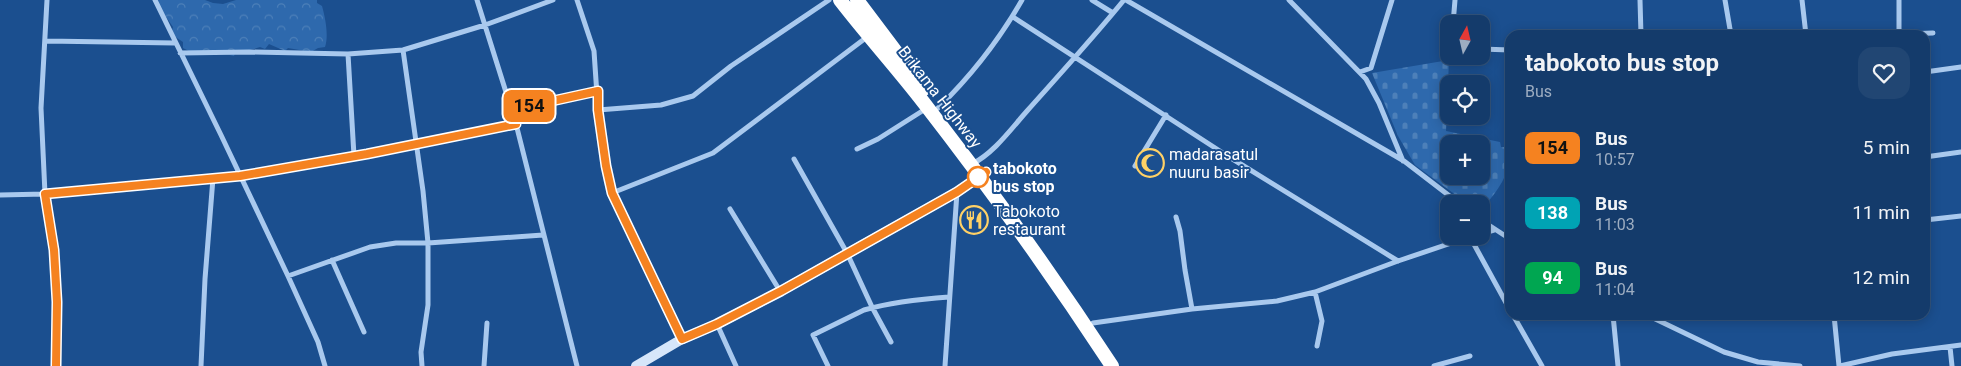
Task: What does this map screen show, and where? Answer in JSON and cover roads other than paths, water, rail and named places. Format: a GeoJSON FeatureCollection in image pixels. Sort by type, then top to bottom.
{"type":"FeatureCollection","features":[{"type":"Feature","properties":{"kind":"highway","name":"Brikama Highway"},"geometry":{"type":"LineString","coordinates":[[840,0],[868,36],[933,108]]}},
{"type":"Feature","properties":{"kind":"highway","name":"Brikama Highway"},"geometry":{"type":"LineString","coordinates":[[857,0],[933,108],[1093,323],[1122,366]]}},
{"type":"Feature","properties":{"kind":"highway","name":"Brikama Highway"},"geometry":{"type":"LineString","coordinates":[[978,169],[1112,366]]}},
{"type":"Feature","properties":{"kind":"street"},"geometry":{"type":"LineString","coordinates":[[47,0],[41,108],[45,194],[54,250],[57,293],[56,366]]}},
{"type":"Feature","properties":{"kind":"street"},"geometry":{"type":"LineString","coordinates":[[155,0],[222,135],[288,276],[318,342],[325,366]]}},
{"type":"Feature","properties":{"kind":"street"},"geometry":{"type":"LineString","coordinates":[[477,0],[516,124],[577,366]]}},
{"type":"Feature","properties":{"kind":"street"},"geometry":{"type":"LineString","coordinates":[[180,53],[348,54],[403,50],[486,26],[553,0]]}},
{"type":"Feature","properties":{"kind":"street"},"geometry":{"type":"LineString","coordinates":[[577,0],[594,51],[598,110],[612,193],[682,339]]}},
{"type":"Feature","properties":{"kind":"street"},"geometry":{"type":"LineString","coordinates":[[598,110],[661,105],[693,96],[730,66],[829,0]]}},
{"type":"Feature","properties":{"kind":"street"},"geometry":{"type":"LineString","coordinates":[[857,149],[933,108],[965,81],[1013,17],[1022,0]]}},
{"type":"Feature","properties":{"kind":"street"},"geometry":{"type":"LineString","coordinates":[[1092,0],[1113,13]]}},
{"type":"Feature","properties":{"kind":"street"},"geometry":{"type":"LineString","coordinates":[[636,366],[682,339],[717,324],[781,291],[957,192],[1125,0],[1404,161],[1448,195]]}},
{"type":"Feature","properties":{"kind":"street"},"geometry":{"type":"LineString","coordinates":[[1289,0],[1369,83],[1404,161]]}},
{"type":"Feature","properties":{"kind":"street"},"geometry":{"type":"LineString","coordinates":[[1369,83],[1371,68],[1392,0]]}},
{"type":"Feature","properties":{"kind":"street"},"geometry":{"type":"LineString","coordinates":[[1454,15],[1455,0]]}},
{"type":"Feature","properties":{"kind":"street"},"geometry":{"type":"LineString","coordinates":[[1640,0],[1641,30]]}},
{"type":"Feature","properties":{"kind":"street"},"geometry":{"type":"LineString","coordinates":[[1726,0],[1730,30]]}},
{"type":"Feature","properties":{"kind":"street"},"geometry":{"type":"LineString","coordinates":[[1802,0],[1805,30]]}},
{"type":"Feature","properties":{"kind":"street"},"geometry":{"type":"LineString","coordinates":[[1899,0],[1899,30]]}},
{"type":"Feature","properties":{"kind":"street"},"geometry":{"type":"LineString","coordinates":[[1013,17],[1166,114],[1226,155],[1398,260]]}},
{"type":"Feature","properties":{"kind":"street"},"geometry":{"type":"LineString","coordinates":[[612,193],[714,153],[868,36]]}},
{"type":"Feature","properties":{"kind":"street"},"geometry":{"type":"LineString","coordinates":[[46,42],[175,43]]}},
{"type":"Feature","properties":{"kind":"street"},"geometry":{"type":"LineString","coordinates":[[1490,49],[1505,50]]}},
{"type":"Feature","properties":{"kind":"street"},"geometry":{"type":"LineString","coordinates":[[403,50],[428,243],[428,306],[421,352],[422,366]]}},
{"type":"Feature","properties":{"kind":"street"},"geometry":{"type":"LineString","coordinates":[[348,54],[354,156]]}},
{"type":"Feature","properties":{"kind":"street"},"geometry":{"type":"LineString","coordinates":[[1930,71],[1961,67]]}},
{"type":"Feature","properties":{"kind":"street"},"geometry":{"type":"LineString","coordinates":[[1360,72],[1371,68]]}},
{"type":"Feature","properties":{"kind":"street"},"geometry":{"type":"LineString","coordinates":[[511,110],[598,91]]}},
{"type":"Feature","properties":{"kind":"street"},"geometry":{"type":"LineString","coordinates":[[1135,166],[1166,114]]}},
{"type":"Feature","properties":{"kind":"street"},"geometry":{"type":"LineString","coordinates":[[0,195],[45,194],[240,176],[516,124]]}},
{"type":"Feature","properties":{"kind":"street"},"geometry":{"type":"LineString","coordinates":[[1930,156],[1961,152]]}},
{"type":"Feature","properties":{"kind":"street"},"geometry":{"type":"LineString","coordinates":[[794,159],[847,253],[872,307],[891,342]]}},
{"type":"Feature","properties":{"kind":"street"},"geometry":{"type":"LineString","coordinates":[[201,366],[205,278],[213,178]]}},
{"type":"Feature","properties":{"kind":"street"},"geometry":{"type":"LineString","coordinates":[[945,366],[957,192]]}},
{"type":"Feature","properties":{"kind":"street"},"geometry":{"type":"LineString","coordinates":[[730,209],[781,291]]}},
{"type":"Feature","properties":{"kind":"street"},"geometry":{"type":"LineString","coordinates":[[1930,219],[1961,216]]}},
{"type":"Feature","properties":{"kind":"street"},"geometry":{"type":"LineString","coordinates":[[1176,217],[1180,231],[1184,270],[1192,310]]}},
{"type":"Feature","properties":{"kind":"street"},"geometry":{"type":"LineString","coordinates":[[1490,227],[1505,236]]}},
{"type":"Feature","properties":{"kind":"street"},"geometry":{"type":"LineString","coordinates":[[1490,231],[1494,230]]}},
{"type":"Feature","properties":{"kind":"street"},"geometry":{"type":"LineString","coordinates":[[288,276],[370,247],[396,243],[428,243],[543,235]]}},
{"type":"Feature","properties":{"kind":"street"},"geometry":{"type":"LineString","coordinates":[[1093,323],[1277,301],[1315,292],[1398,260],[1446,245]]}},
{"type":"Feature","properties":{"kind":"street"},"geometry":{"type":"LineString","coordinates":[[1475,245],[1505,301]]}},
{"type":"Feature","properties":{"kind":"street"},"geometry":{"type":"LineString","coordinates":[[332,260],[364,332]]}},
{"type":"Feature","properties":{"kind":"street"},"geometry":{"type":"LineString","coordinates":[[1315,292],[1322,321],[1317,346]]}},
{"type":"Feature","properties":{"kind":"street"},"geometry":{"type":"LineString","coordinates":[[828,366],[813,335],[872,307],[900,300],[950,297]]}},
{"type":"Feature","properties":{"kind":"street"},"geometry":{"type":"LineString","coordinates":[[1516,320],[1542,366]]}},
{"type":"Feature","properties":{"kind":"street"},"geometry":{"type":"LineString","coordinates":[[1613,320],[1618,366]]}},
{"type":"Feature","properties":{"kind":"street"},"geometry":{"type":"LineString","coordinates":[[1657,320],[1724,352],[1758,362],[1800,366]]}},
{"type":"Feature","properties":{"kind":"street"},"geometry":{"type":"LineString","coordinates":[[1835,320],[1840,366],[1892,354],[1961,345]]}},
{"type":"Feature","properties":{"kind":"street"},"geometry":{"type":"LineString","coordinates":[[484,366],[487,323]]}},
{"type":"Feature","properties":{"kind":"street"},"geometry":{"type":"LineString","coordinates":[[717,324],[736,366]]}},
{"type":"Feature","properties":{"kind":"street"},"geometry":{"type":"LineString","coordinates":[[1950,347],[1952,366]]}},
{"type":"Feature","properties":{"kind":"street"},"geometry":{"type":"LineString","coordinates":[[1434,366],[1470,356]]}},
{"type":"Feature","properties":{"kind":"place","name":"madarasatul nuuru basir"},"geometry":{"type":"Point","coordinates":[1150,163]}},
{"type":"Feature","properties":{"kind":"place","name":"tabokoto bus stop"},"geometry":{"type":"Point","coordinates":[978,177]}},
{"type":"Feature","properties":{"kind":"place","name":"Tabokoto restaurant"},"geometry":{"type":"Point","coordinates":[974,220]}}]}
